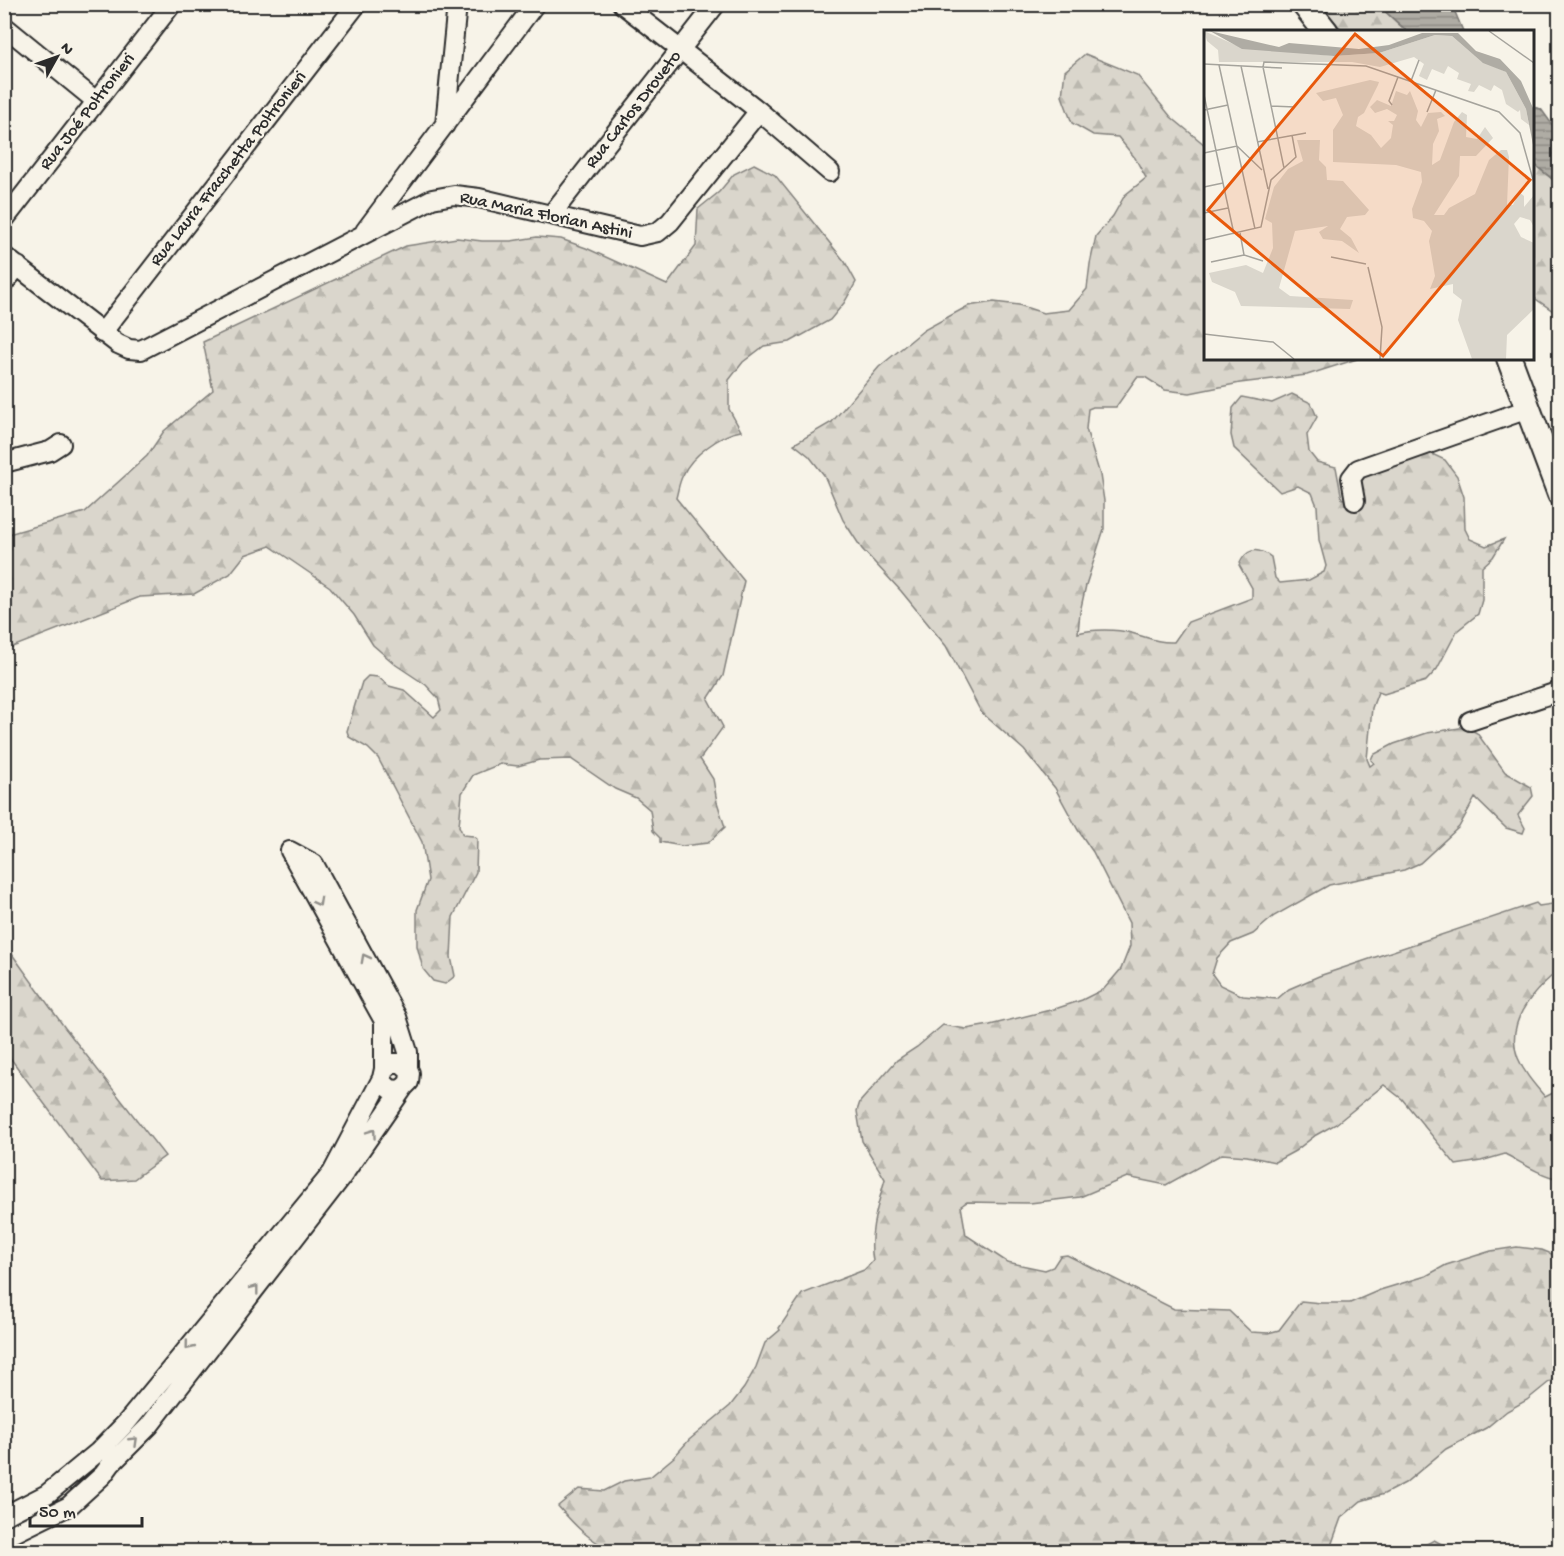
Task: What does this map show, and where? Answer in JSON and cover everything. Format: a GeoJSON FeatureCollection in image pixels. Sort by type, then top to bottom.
{"type":"FeatureCollection","features":[{"type":"Feature","properties":{"kind":"street","name":"Rua Joé Poltronieri"},"geometry":{"type":"LineString","coordinates":[[4,219],[172,4]]}},
{"type":"Feature","properties":{"kind":"street","name":"Rua Laura Fracchetta Poltronieri"},"geometry":{"type":"LineString","coordinates":[[102,333],[357,4]]}},
{"type":"Feature","properties":{"kind":"street"},"geometry":{"type":"LineString","coordinates":[[445,126],[457,4]]}},
{"type":"Feature","properties":{"kind":"street"},"geometry":{"type":"LineString","coordinates":[[363,235],[535,4]]}},
{"type":"Feature","properties":{"kind":"street"},"geometry":{"type":"LineString","coordinates":[[622,4],[759,111],[830,172]]}},
{"type":"Feature","properties":{"kind":"street","name":"Rua Carlos Droveto"},"geometry":{"type":"LineString","coordinates":[[551,215],[716,4]]}},
{"type":"Feature","properties":{"kind":"street"},"geometry":{"type":"LineString","coordinates":[[1304,4],[1324,30]]}},
{"type":"Feature","properties":{"kind":"street"},"geometry":{"type":"LineString","coordinates":[[4,26],[96,101]]}},
{"type":"Feature","properties":{"kind":"street","name":"Rua Maria Florian Astini"},"geometry":{"type":"LineString","coordinates":[[102,333],[129,349],[141,350],[432,198],[454,195],[478,198],[640,236],[658,232],[670,222],[759,111]]}},
{"type":"Feature","properties":{"kind":"street"},"geometry":{"type":"LineString","coordinates":[[4,283],[11,261],[102,333]]}},
{"type":"Feature","properties":{"kind":"street"},"geometry":{"type":"LineString","coordinates":[[1510,360],[1560,495]]}},
{"type":"Feature","properties":{"kind":"street"},"geometry":{"type":"LineString","coordinates":[[1355,501],[1351,478],[1358,469],[1528,409]]}},
{"type":"Feature","properties":{"kind":"street"},"geometry":{"type":"LineString","coordinates":[[4,463],[50,451],[61,444]]}},
{"type":"Feature","properties":{"kind":"street"},"geometry":{"type":"LineString","coordinates":[[1470,721],[1560,691]]}},
{"type":"Feature","properties":{"kind":"street"},"geometry":{"type":"LineString","coordinates":[[4,1516],[47,1494],[149,1426],[341,1178],[406,1078],[408,1052],[397,1017],[314,864],[290,851],[384,1021],[383,1074],[386,1086],[398,1090],[406,1078]]}},
{"type":"Feature","properties":{"kind":"street"},"geometry":{"type":"LineString","coordinates":[[4,1538],[69,1506],[103,1475],[104,1458],[127,1422],[332,1173],[383,1074]]}},
{"type":"Feature","properties":{"kind":"street"},"geometry":{"type":"LineString","coordinates":[[47,1494],[57,1512]]}},
{"type":"Feature","properties":{"kind":"green space"},"geometry":{"type":"Polygon","coordinates":[[[1320,5],[1378,5],[1405,30],[1342,30],[1320,5]]]}},
{"type":"Feature","properties":{"kind":"green space"},"geometry":{"type":"Polygon","coordinates":[[[1085,54],[1137,75],[1171,117],[1204,144],[1204,360],[1354,360],[1307,375],[1240,383],[1190,393],[1165,390],[1145,377],[1137,377],[1116,407],[1088,409],[1086,429],[1100,475],[1104,501],[1104,529],[1086,585],[1078,633],[1097,630],[1119,631],[1158,641],[1174,642],[1188,622],[1252,598],[1252,588],[1239,565],[1245,555],[1256,550],[1271,557],[1275,578],[1280,583],[1309,580],[1324,572],[1326,566],[1319,540],[1317,506],[1312,493],[1298,486],[1280,492],[1234,448],[1231,435],[1233,408],[1242,397],[1272,403],[1292,394],[1311,403],[1317,417],[1307,435],[1309,452],[1317,462],[1336,467],[1342,499],[1348,498],[1365,476],[1386,462],[1430,453],[1445,460],[1457,476],[1464,497],[1465,529],[1470,539],[1486,546],[1504,539],[1493,557],[1482,567],[1482,600],[1478,614],[1457,631],[1437,669],[1426,681],[1384,694],[1378,692],[1372,708],[1367,759],[1370,766],[1374,763],[1371,760],[1373,755],[1394,744],[1427,733],[1466,727],[1477,733],[1505,772],[1531,787],[1533,796],[1518,815],[1525,828],[1523,833],[1506,828],[1475,798],[1459,827],[1420,863],[1404,870],[1329,885],[1274,916],[1253,934],[1231,943],[1217,958],[1212,974],[1220,985],[1243,996],[1277,999],[1289,989],[1319,976],[1536,903],[1539,906],[1559,903],[1559,970],[1524,1008],[1515,1032],[1515,1045],[1523,1069],[1545,1097],[1559,1090],[1559,1179],[1538,1172],[1505,1154],[1456,1165],[1402,1099],[1384,1085],[1336,1124],[1275,1162],[1222,1154],[1166,1185],[1127,1177],[1080,1197],[1030,1203],[967,1202],[961,1206],[966,1235],[1007,1262],[1045,1270],[1053,1267],[1060,1256],[1067,1255],[1174,1309],[1229,1311],[1251,1332],[1268,1333],[1279,1330],[1301,1301],[1350,1303],[1380,1290],[1426,1276],[1446,1265],[1491,1251],[1517,1247],[1542,1250],[1559,1257],[1559,1374],[1527,1400],[1507,1411],[1486,1428],[1446,1449],[1405,1483],[1384,1494],[1361,1501],[1341,1518],[1332,1543],[1337,1551],[612,1551],[582,1532],[558,1506],[579,1489],[604,1491],[624,1481],[650,1477],[730,1406],[756,1367],[765,1343],[780,1330],[779,1328],[802,1294],[864,1270],[873,1261],[873,1230],[885,1179],[862,1141],[857,1111],[860,1102],[897,1060],[943,1025],[966,1029],[990,1025],[1082,1000],[1104,989],[1121,969],[1130,946],[1129,923],[1093,852],[1055,788],[1024,750],[981,712],[946,646],[901,591],[862,549],[843,520],[824,475],[809,456],[794,444],[832,422],[879,367],[924,330],[968,306],[994,302],[1019,305],[1043,313],[1069,310],[1087,289],[1096,236],[1113,216],[1125,195],[1146,178],[1135,158],[1118,137],[1093,135],[1072,123],[1062,96],[1065,71],[1085,54]]]}},
{"type":"Feature","properties":{"kind":"green space"},"geometry":{"type":"Polygon","coordinates":[[[754,164],[775,175],[845,262],[856,282],[844,303],[830,320],[790,342],[764,346],[743,362],[729,380],[729,409],[741,431],[716,441],[693,461],[682,478],[676,498],[744,581],[723,676],[708,699],[723,727],[700,759],[713,779],[725,827],[708,843],[682,846],[660,842],[660,838],[653,831],[650,810],[636,798],[615,789],[571,759],[539,760],[518,766],[500,764],[473,775],[462,793],[459,826],[463,835],[477,839],[476,872],[453,917],[451,957],[455,976],[445,984],[433,981],[423,969],[417,946],[417,910],[428,880],[422,842],[378,758],[368,748],[349,737],[347,731],[362,682],[368,676],[378,677],[389,686],[404,690],[434,717],[441,710],[438,698],[426,685],[396,665],[373,645],[354,615],[330,587],[270,546],[245,555],[230,574],[194,594],[140,597],[5,650],[5,535],[85,512],[147,456],[164,431],[213,390],[203,342],[406,246],[457,238],[482,241],[511,241],[537,237],[561,239],[667,285],[696,246],[698,209],[719,192],[734,174],[754,164]]]}},
{"type":"Feature","properties":{"kind":"green space"},"geometry":{"type":"Polygon","coordinates":[[[1534,165],[1557,183],[1559,188],[1559,315],[1534,298],[1534,165]]]}},
{"type":"Feature","properties":{"kind":"green space"},"geometry":{"type":"Polygon","coordinates":[[[4,943],[65,1028],[165,1156],[134,1179],[102,1181],[5,1051],[4,943]]]}},
{"type":"Feature","properties":{"kind":"green space"},"geometry":{"type":"Polygon","coordinates":[[[1434,1540],[1454,1551],[1414,1551],[1434,1540]]]}},
{"type":"Feature","properties":{"kind":"shaded area"},"geometry":{"type":"Polygon","coordinates":[[[1378,5],[1452,5],[1463,30],[1406,30],[1378,5]]]}},
{"type":"Feature","properties":{"kind":"shaded area"},"geometry":{"type":"Polygon","coordinates":[[[1534,107],[1541,109],[1559,134],[1559,188],[1557,183],[1534,164],[1534,107]]]}}]}
